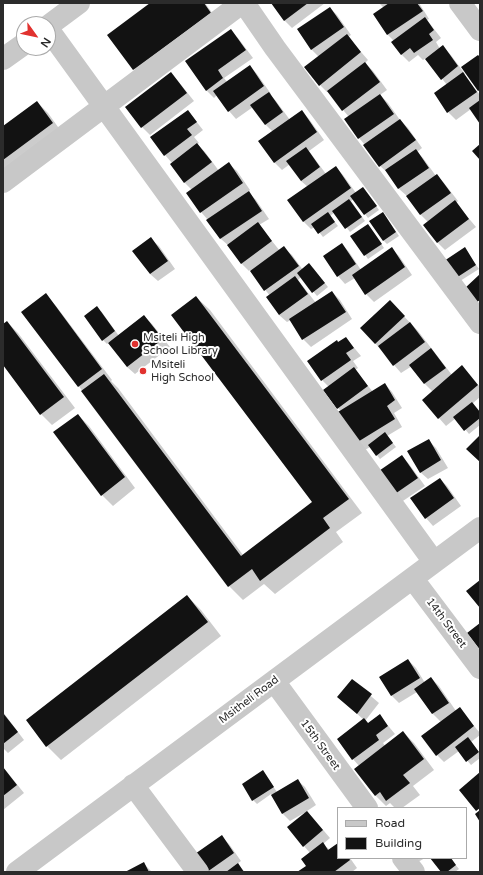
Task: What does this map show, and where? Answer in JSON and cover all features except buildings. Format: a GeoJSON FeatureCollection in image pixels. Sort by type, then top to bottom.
{"type":"FeatureCollection","features":[{"type":"Feature","properties":{"kind":"street"},"geometry":{"type":"LineString","coordinates":[[56,21],[79,3]]}},
{"type":"Feature","properties":{"kind":"street"},"geometry":{"type":"LineString","coordinates":[[460,3],[480,30]]}},
{"type":"Feature","properties":{"kind":"street"},"geometry":{"type":"LineString","coordinates":[[3,182],[104,107],[234,6],[280,54],[480,323]]}},
{"type":"Feature","properties":{"kind":"street"},"geometry":{"type":"LineString","coordinates":[[56,38],[104,107],[434,562]]}},
{"type":"Feature","properties":{"kind":"street"},"geometry":{"type":"LineString","coordinates":[[3,59],[16,50]]}},
{"type":"Feature","properties":{"kind":"street","name":"Msitheli Road"},"geometry":{"type":"LineString","coordinates":[[17,872],[480,528]]}},
{"type":"Feature","properties":{"kind":"street","name":"14th Street"},"geometry":{"type":"LineString","coordinates":[[413,579],[480,668]]}},
{"type":"Feature","properties":{"kind":"street","name":"15th Street"},"geometry":{"type":"LineString","coordinates":[[274,681],[366,807]]}},
{"type":"Feature","properties":{"kind":"street"},"geometry":{"type":"LineString","coordinates":[[133,785],[198,872]]}},
{"type":"Feature","properties":{"kind":"street"},"geometry":{"type":"LineString","coordinates":[[404,859],[414,872]]}},
{"type":"Feature","properties":{"kind":"place","name":"Msiteli High School Library"},"geometry":{"type":"Point","coordinates":[135,344]}},
{"type":"Feature","properties":{"kind":"place","name":"Msiteli High School"},"geometry":{"type":"Point","coordinates":[143,371]}}]}
